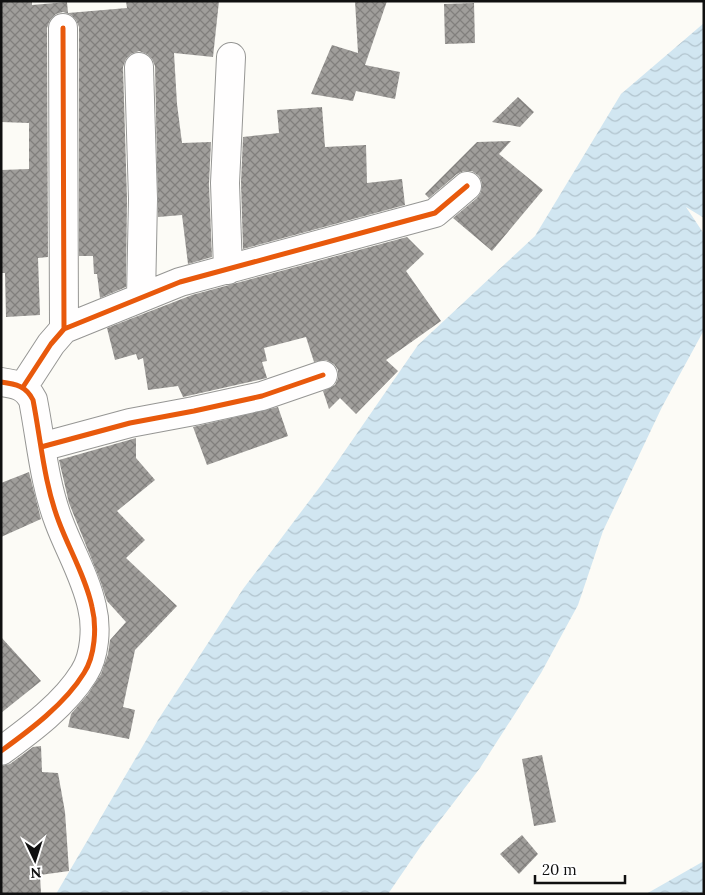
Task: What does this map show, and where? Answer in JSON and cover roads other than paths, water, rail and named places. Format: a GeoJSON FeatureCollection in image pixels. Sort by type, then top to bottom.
{"type":"FeatureCollection","features":[{"type":"Feature","properties":{"kind":"street"},"geometry":{"type":"LineString","coordinates":[[62,28],[64,329]]}},
{"type":"Feature","properties":{"kind":"street"},"geometry":{"type":"LineString","coordinates":[[228,270],[225,182],[232,57]]}},
{"type":"Feature","properties":{"kind":"street"},"geometry":{"type":"LineString","coordinates":[[139,66],[143,199],[141,297]]}},
{"type":"Feature","properties":{"kind":"street"},"geometry":{"type":"LineString","coordinates":[[1,750],[32,728],[72,690],[85,672],[92,652],[94,631],[92,607],[78,566],[58,522],[47,484],[33,400],[29,392],[12,384],[64,329],[180,282],[435,214],[467,186]]}},
{"type":"Feature","properties":{"kind":"street"},"geometry":{"type":"LineString","coordinates":[[40,447],[130,423],[262,396],[323,375]]}},
{"type":"Feature","properties":{"kind":"water"},"geometry":{"type":"Polygon","coordinates":[[[704,23],[704,218],[686,207],[704,234],[704,330],[662,407],[603,531],[578,605],[541,673],[480,768],[425,840],[388,894],[56,894],[158,720],[243,589],[322,484],[418,345],[535,236],[621,94],[704,23]]]}},
{"type":"Feature","properties":{"kind":"water"},"geometry":{"type":"Polygon","coordinates":[[[704,861],[704,894],[646,894],[704,861]]]}}]}
